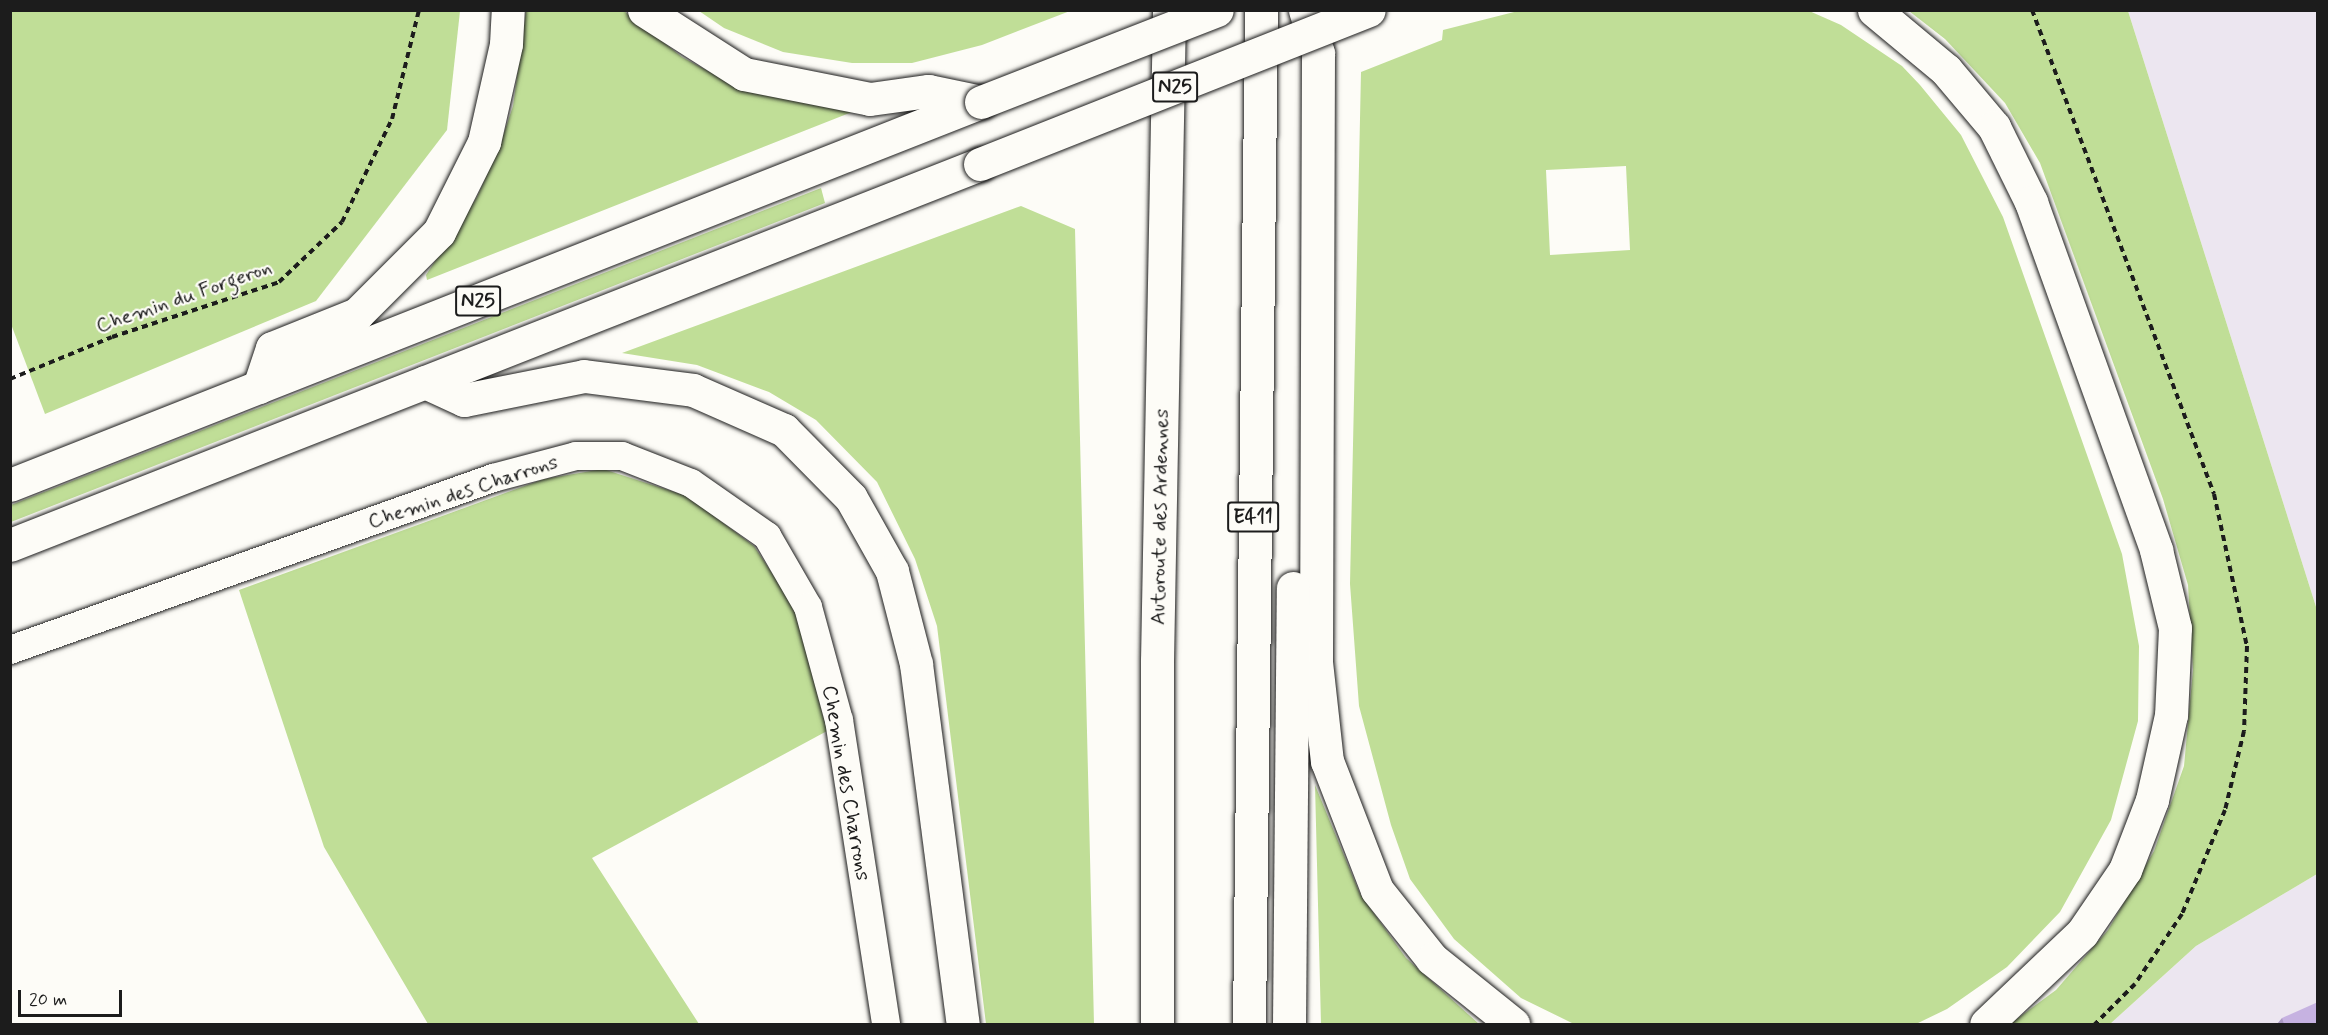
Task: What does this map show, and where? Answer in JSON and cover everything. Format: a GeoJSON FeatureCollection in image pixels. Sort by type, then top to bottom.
{"type":"FeatureCollection","features":[{"type":"Feature","properties":{"kind":"highway"},"geometry":{"type":"LineString","coordinates":[[260,387],[272,348],[357,314],[439,232],[484,142],[506,44],[508,10]]}},
{"type":"Feature","properties":{"kind":"highway"},"geometry":{"type":"LineString","coordinates":[[644,10],[744,74],[870,99],[928,91],[981,102]]}},
{"type":"Feature","properties":{"kind":"highway","name":"Autoroute des Ardennes"},"geometry":{"type":"LineString","coordinates":[[1157,1024],[1157,661],[1169,10]]}},
{"type":"Feature","properties":{"kind":"highway","name":"N25"},"geometry":{"type":"LineString","coordinates":[[10,485],[1217,10]]}},
{"type":"Feature","properties":{"kind":"highway","name":"E411"},"geometry":{"type":"LineString","coordinates":[[1249,1024],[1261,10]]}},
{"type":"Feature","properties":{"kind":"highway"},"geometry":{"type":"LineString","coordinates":[[1288,1024],[1300,10]]}},
{"type":"Feature","properties":{"kind":"highway"},"geometry":{"type":"LineString","coordinates":[[1305,10],[1318,53],[1316,662],[1327,761],[1377,890],[1432,959],[1513,1024]]}},
{"type":"Feature","properties":{"kind":"highway","name":"N25"},"geometry":{"type":"LineString","coordinates":[[10,545],[1369,10]]}},
{"type":"Feature","properties":{"kind":"highway"},"geometry":{"type":"LineString","coordinates":[[1874,10],[1946,70],[1995,127],[2043,236],[2156,549],[2175,628],[2171,715],[2152,800],[2125,870],[2082,933],[1986,1024]]}},
{"type":"Feature","properties":{"kind":"highway"},"geometry":{"type":"LineString","coordinates":[[425,382],[464,400],[584,376],[693,390],[784,430],[851,498],[892,571],[916,664],[963,1024]]}},
{"type":"Feature","properties":{"kind":"street","name":"Chemin des Charrons"},"geometry":{"type":"LineString","coordinates":[[10,650],[493,478],[576,456],[622,456],[692,483],[767,536],[808,607],[839,720],[886,1024]]}},
{"type":"Feature","properties":{"kind":"path","name":"Chemin du Forgeron"},"geometry":{"type":"LineString","coordinates":[[10,379],[112,337],[279,282],[342,222],[392,119],[419,10]]}},
{"type":"Feature","properties":{"kind":"shaded area"},"geometry":{"type":"Polygon","coordinates":[[[2128,11],[2317,11],[2317,610],[2128,11]]]}},
{"type":"Feature","properties":{"kind":"shaded area"},"geometry":{"type":"Polygon","coordinates":[[[2317,874],[2317,1024],[2110,1024],[2196,946],[2317,874]]]}},
{"type":"Feature","properties":{"kind":"green space"},"geometry":{"type":"Polygon","coordinates":[[[1522,10],[1807,10],[1841,25],[1902,66],[1961,135],[2003,217],[2122,554],[2139,646],[2138,721],[2111,820],[2060,912],[2007,967],[1947,1009],[1916,1024],[1574,1024],[1521,998],[1454,939],[1410,879],[1391,825],[1359,706],[1350,584],[1361,72],[1442,40],[1443,30],[1522,10]],[[1626,166],[1546,170],[1550,255],[1630,250],[1626,166]]]}},
{"type":"Feature","properties":{"kind":"green space"},"geometry":{"type":"Polygon","coordinates":[[[10,11],[460,11],[447,130],[316,301],[45,414],[11,324],[10,11]]]}},
{"type":"Feature","properties":{"kind":"green space"},"geometry":{"type":"Polygon","coordinates":[[[526,11],[624,11],[682,57],[734,85],[852,112],[427,280],[426,275],[477,197],[500,145],[513,106],[526,11]]]}},
{"type":"Feature","properties":{"kind":"green space"},"geometry":{"type":"Polygon","coordinates":[[[699,11],[1070,11],[982,45],[912,63],[852,63],[783,52],[724,28],[699,11]]]}},
{"type":"Feature","properties":{"kind":"green space"},"geometry":{"type":"Polygon","coordinates":[[[1909,11],[2128,11],[2317,610],[2317,874],[2196,946],[2110,1024],[2010,1024],[2056,990],[2108,930],[2154,851],[2184,766],[2193,670],[2188,585],[2163,499],[2040,163],[2005,103],[1945,39],[1909,11]]]}},
{"type":"Feature","properties":{"kind":"green space"},"geometry":{"type":"Polygon","coordinates":[[[821,188],[825,203],[11,522],[11,505],[821,188]]]}},
{"type":"Feature","properties":{"kind":"green space"},"geometry":{"type":"Polygon","coordinates":[[[1021,206],[1075,229],[1094,1024],[986,1024],[937,626],[915,559],[877,482],[816,420],[769,392],[697,365],[622,353],[1021,206]]]}},
{"type":"Feature","properties":{"kind":"green space"},"geometry":{"type":"Polygon","coordinates":[[[603,469],[687,496],[754,546],[795,608],[827,731],[592,858],[699,1024],[428,1024],[324,847],[239,590],[544,479],[603,469]]]}},
{"type":"Feature","properties":{"kind":"green space"},"geometry":{"type":"Polygon","coordinates":[[[1315,785],[1360,894],[1406,958],[1479,1024],[1321,1024],[1315,785]]]}},
{"type":"Feature","properties":{"kind":"building"},"geometry":{"type":"Polygon","coordinates":[[[2318,1002],[2318,1024],[2284,1024],[2282,1018],[2318,1002]]]}}]}
